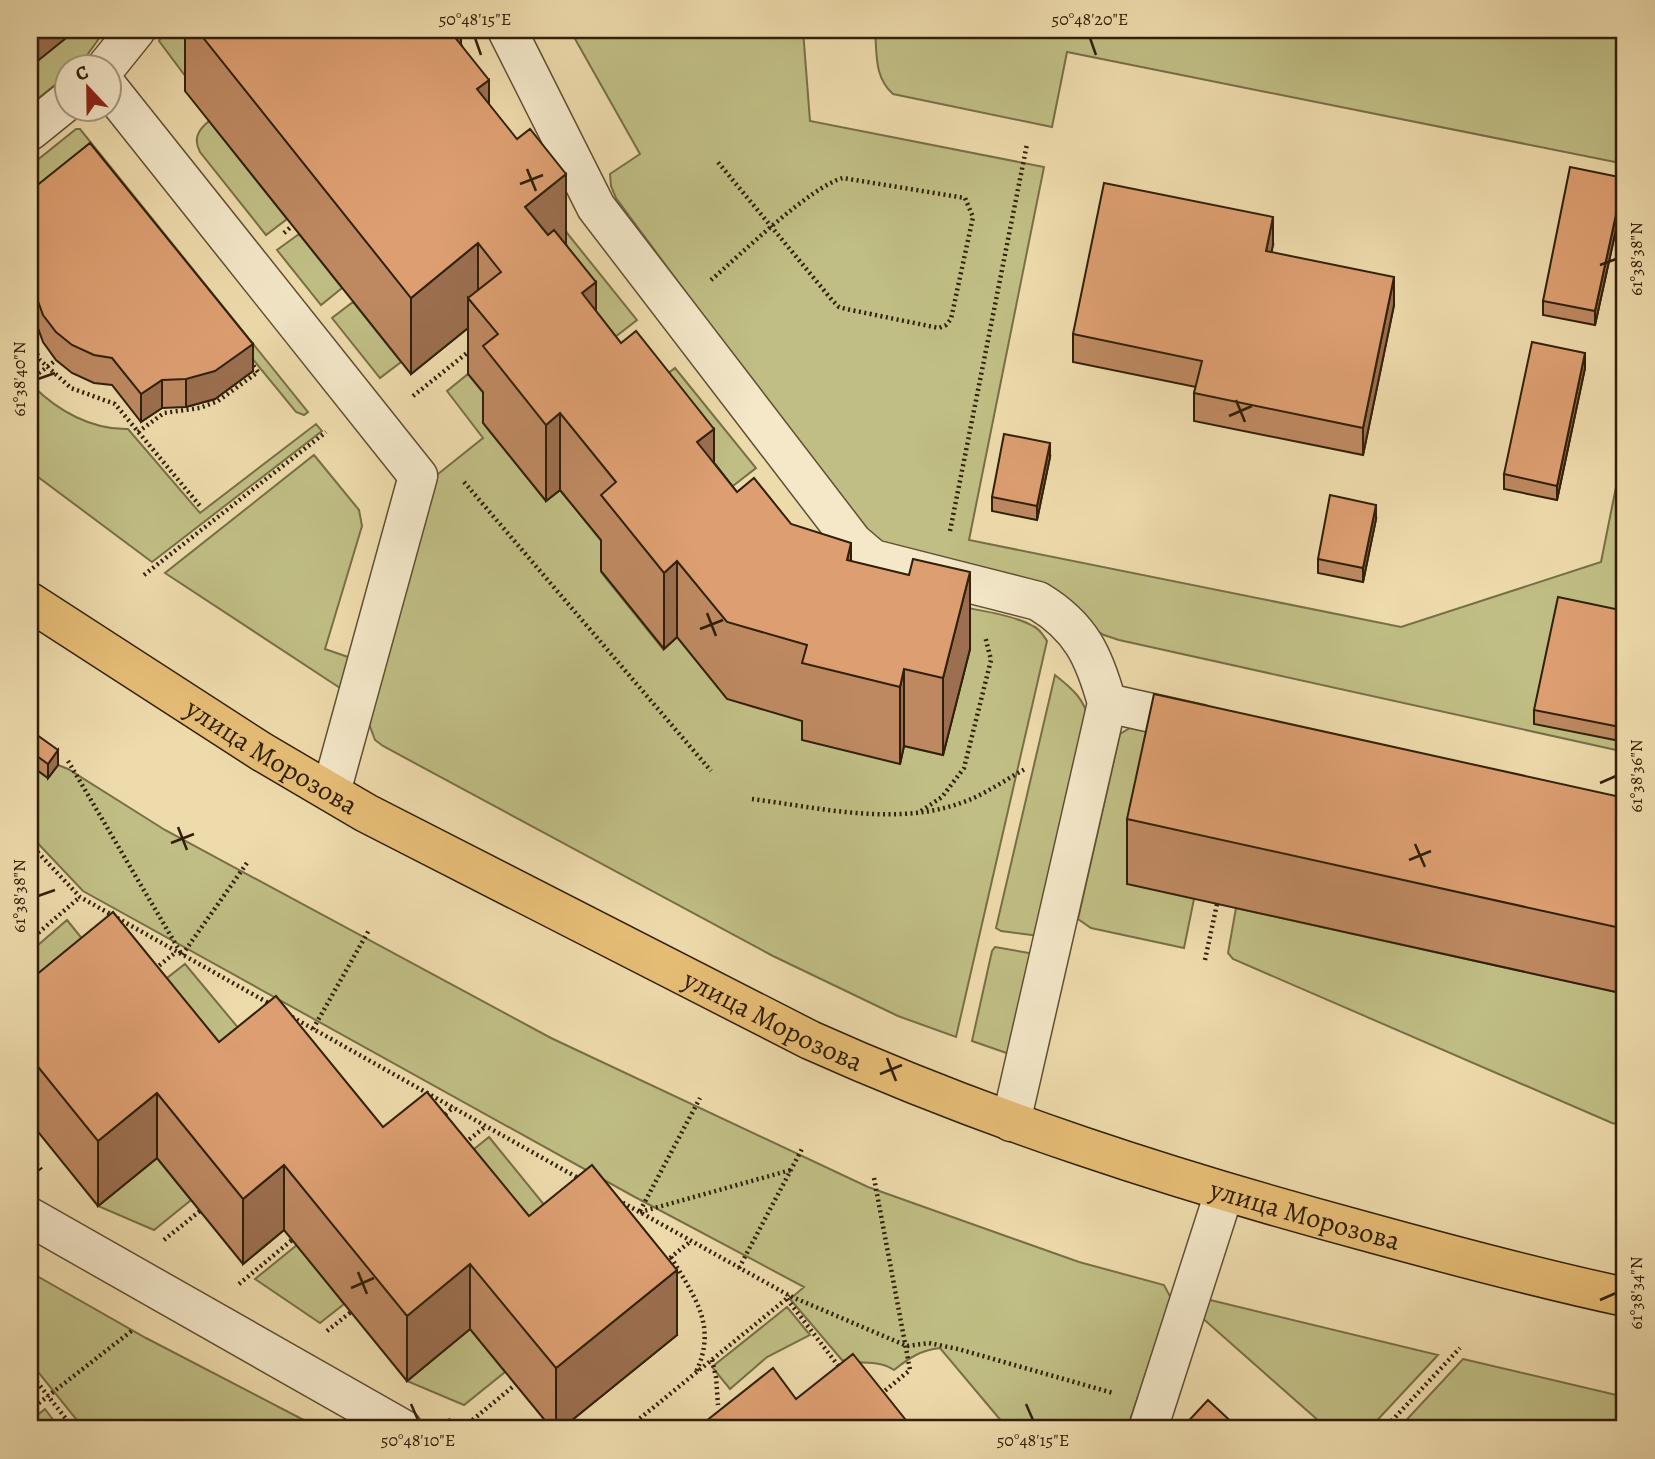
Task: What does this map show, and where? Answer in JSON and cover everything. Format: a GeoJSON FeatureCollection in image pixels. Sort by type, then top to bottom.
{"type":"FeatureCollection","features":[{"type":"Feature","properties":{"kind":"main road","name":"улица Морозова"},"geometry":{"type":"LineString","coordinates":[[30,601],[251,745],[366,813],[810,1040],[905,1082],[1011,1122],[1224,1193],[1531,1276],[1625,1297]]}},
{"type":"Feature","properties":{"kind":"lane"},"geometry":{"type":"LineString","coordinates":[[118,52],[136,30]]}},
{"type":"Feature","properties":{"kind":"lane"},"geometry":{"type":"LineString","coordinates":[[507,30],[596,206],[853,542],[873,559],[1038,601],[1059,615],[1080,636],[1096,666],[1107,703],[1011,1122]]}},
{"type":"Feature","properties":{"kind":"lane"},"geometry":{"type":"LineString","coordinates":[[122,105],[418,476],[331,792]]}},
{"type":"Feature","properties":{"kind":"lane"},"geometry":{"type":"LineString","coordinates":[[30,131],[52,113]]}},
{"type":"Feature","properties":{"kind":"lane"},"geometry":{"type":"LineString","coordinates":[[1107,703],[1229,730]]}},
{"type":"Feature","properties":{"kind":"lane"},"geometry":{"type":"LineString","coordinates":[[1148,1429],[1224,1193]]}},
{"type":"Feature","properties":{"kind":"lane"},"geometry":{"type":"LineString","coordinates":[[30,1217],[403,1429]]}},
{"type":"Feature","properties":{"kind":"path"},"geometry":{"type":"LineString","coordinates":[[942,576],[1027,144]]}},
{"type":"Feature","properties":{"kind":"path"},"geometry":{"type":"LineString","coordinates":[[676,310],[771,229],[821,187],[844,178],[965,198],[973,217],[951,319],[939,328],[839,307],[771,229],[717,162]]}},
{"type":"Feature","properties":{"kind":"path"},"geometry":{"type":"LineString","coordinates":[[30,339],[46,367],[71,388],[115,404],[200,506]]}},
{"type":"Feature","properties":{"kind":"path"},"geometry":{"type":"LineString","coordinates":[[144,575],[369,415],[480,343]]}},
{"type":"Feature","properties":{"kind":"path"},"geometry":{"type":"LineString","coordinates":[[138,432],[164,414],[200,408],[218,401],[258,372],[241,351]]}},
{"type":"Feature","properties":{"kind":"path"},"geometry":{"type":"LineString","coordinates":[[30,380],[56,360]]}},
{"type":"Feature","properties":{"kind":"path"},"geometry":{"type":"LineString","coordinates":[[418,476],[449,464],[711,771]]}},
{"type":"Feature","properties":{"kind":"path"},"geometry":{"type":"LineString","coordinates":[[917,813],[942,797],[964,768],[991,660],[981,625]]}},
{"type":"Feature","properties":{"kind":"path"},"geometry":{"type":"LineString","coordinates":[[68,761],[182,955]]}},
{"type":"Feature","properties":{"kind":"path"},"geometry":{"type":"LineString","coordinates":[[752,799],[883,815],[917,813],[969,800],[1025,769]]}},
{"type":"Feature","properties":{"kind":"path"},"geometry":{"type":"LineString","coordinates":[[30,844],[80,897],[277,1009]]}},
{"type":"Feature","properties":{"kind":"path"},"geometry":{"type":"LineString","coordinates":[[182,955],[247,863]]}},
{"type":"Feature","properties":{"kind":"path"},"geometry":{"type":"LineString","coordinates":[[30,940],[80,897]]}},
{"type":"Feature","properties":{"kind":"path"},"geometry":{"type":"LineString","coordinates":[[1205,960],[1217,904]]}},
{"type":"Feature","properties":{"kind":"path"},"geometry":{"type":"LineString","coordinates":[[313,1029],[369,930]]}},
{"type":"Feature","properties":{"kind":"path"},"geometry":{"type":"LineString","coordinates":[[146,976],[176,952]]}},
{"type":"Feature","properties":{"kind":"path"},"geometry":{"type":"LineString","coordinates":[[289,1015],[591,1185]]}},
{"type":"Feature","properties":{"kind":"path"},"geometry":{"type":"LineString","coordinates":[[639,1212],[700,1098]]}},
{"type":"Feature","properties":{"kind":"path"},"geometry":{"type":"LineString","coordinates":[[433,1125],[454,1107]]}},
{"type":"Feature","properties":{"kind":"path"},"geometry":{"type":"LineString","coordinates":[[456,1151],[486,1126]]}},
{"type":"Feature","properties":{"kind":"path"},"geometry":{"type":"LineString","coordinates":[[739,1268],[803,1147]]}},
{"type":"Feature","properties":{"kind":"path"},"geometry":{"type":"LineString","coordinates":[[639,1212],[791,1170]]}},
{"type":"Feature","properties":{"kind":"path"},"geometry":{"type":"LineString","coordinates":[[874,1178],[911,1370],[878,1396]]}},
{"type":"Feature","properties":{"kind":"path"},"geometry":{"type":"LineString","coordinates":[[615,1198],[789,1297],[907,1346],[929,1343],[958,1349],[1107,1393],[1160,1391]]}},
{"type":"Feature","properties":{"kind":"path"},"geometry":{"type":"LineString","coordinates":[[162,1242],[200,1211]]}},
{"type":"Feature","properties":{"kind":"path"},"geometry":{"type":"LineString","coordinates":[[234,1288],[292,1240]]}},
{"type":"Feature","properties":{"kind":"path"},"geometry":{"type":"LineString","coordinates":[[662,1264],[691,1241]]}},
{"type":"Feature","properties":{"kind":"path"},"geometry":{"type":"LineString","coordinates":[[671,1257],[699,1306],[704,1328],[706,1345],[696,1373]]}},
{"type":"Feature","properties":{"kind":"path"},"geometry":{"type":"LineString","coordinates":[[626,1429],[789,1297]]}},
{"type":"Feature","properties":{"kind":"path"},"geometry":{"type":"LineString","coordinates":[[789,1297],[847,1377]]}},
{"type":"Feature","properties":{"kind":"path"},"geometry":{"type":"LineString","coordinates":[[30,1410],[173,1298]]}},
{"type":"Feature","properties":{"kind":"path"},"geometry":{"type":"LineString","coordinates":[[324,1333],[351,1312]]}},
{"type":"Feature","properties":{"kind":"path"},"geometry":{"type":"LineString","coordinates":[[1384,1429],[1460,1348]]}},
{"type":"Feature","properties":{"kind":"path"},"geometry":{"type":"LineString","coordinates":[[712,1360],[718,1405]]}},
{"type":"Feature","properties":{"kind":"path"},"geometry":{"type":"LineString","coordinates":[[30,1373],[74,1429]]}},
{"type":"Feature","properties":{"kind":"path"},"geometry":{"type":"LineString","coordinates":[[464,1427],[516,1384]]}},
{"type":"Feature","properties":{"kind":"shaded area"},"geometry":{"type":"Polygon","coordinates":[[[76,30],[105,30],[89,52],[52,52],[52,87],[30,105],[30,67],[76,30]]]}},
{"type":"Feature","properties":{"kind":"shaded area"},"geometry":{"type":"Polygon","coordinates":[[[165,30],[261,30],[192,85],[159,41],[165,30]]]}},
{"type":"Feature","properties":{"kind":"shaded area"},"geometry":{"type":"Polygon","coordinates":[[[570,30],[803,30],[810,121],[1044,167],[969,540],[1401,627],[1601,562],[1625,442],[1625,752],[1119,640],[1082,622],[878,546],[860,528],[616,198],[610,174],[640,154],[570,30]]]}},
{"type":"Feature","properties":{"kind":"shaded area"},"geometry":{"type":"Polygon","coordinates":[[[875,30],[1625,30],[1625,164],[1067,52],[1052,127],[893,94],[879,73],[875,30]]]}},
{"type":"Feature","properties":{"kind":"shaded area"},"geometry":{"type":"Polygon","coordinates":[[[209,121],[287,219],[266,235],[200,152],[198,135],[209,121]]]}},
{"type":"Feature","properties":{"kind":"shaded area"},"geometry":{"type":"Polygon","coordinates":[[[76,129],[80,129],[308,412],[304,415],[296,412],[89,159],[30,207],[30,166],[76,129]]]}},
{"type":"Feature","properties":{"kind":"shaded area"},"geometry":{"type":"Polygon","coordinates":[[[547,184],[567,233],[637,320],[593,354],[547,184]]]}},
{"type":"Feature","properties":{"kind":"shaded area"},"geometry":{"type":"Polygon","coordinates":[[[299,234],[342,288],[321,305],[277,250],[299,234]]]}},
{"type":"Feature","properties":{"kind":"shaded area"},"geometry":{"type":"Polygon","coordinates":[[[353,302],[401,362],[380,378],[332,318],[353,302]]]}},
{"type":"Feature","properties":{"kind":"shaded area"},"geometry":{"type":"Polygon","coordinates":[[[675,368],[756,468],[711,503],[616,414],[675,368]]]}},
{"type":"Feature","properties":{"kind":"shaded area"},"geometry":{"type":"Polygon","coordinates":[[[468,374],[498,411],[483,423],[546,501],[560,490],[616,559],[601,572],[663,649],[677,637],[904,746],[943,755],[921,600],[1009,617],[1035,627],[1043,634],[1047,641],[956,1037],[898,1016],[773,956],[375,740],[368,721],[428,482],[483,438],[447,391],[468,374]]]}},
{"type":"Feature","properties":{"kind":"shaded area"},"geometry":{"type":"Polygon","coordinates":[[[33,386],[76,417],[101,426],[128,429],[200,513],[316,424],[322,431],[152,562],[30,471],[30,388],[33,386]]]}},
{"type":"Feature","properties":{"kind":"shaded area"},"geometry":{"type":"Polygon","coordinates":[[[314,455],[359,510],[362,526],[325,649],[351,658],[343,690],[165,573],[314,455]]]}},
{"type":"Feature","properties":{"kind":"shaded area"},"geometry":{"type":"Polygon","coordinates":[[[1055,675],[1077,696],[1085,707],[1090,722],[1039,936],[1001,931],[996,928],[1055,675]]]}},
{"type":"Feature","properties":{"kind":"shaded area"},"geometry":{"type":"Polygon","coordinates":[[[1130,728],[1186,740],[1194,899],[1184,948],[1091,928],[1078,919],[1120,734],[1130,728]]]}},
{"type":"Feature","properties":{"kind":"shaded area"},"geometry":{"type":"Polygon","coordinates":[[[30,765],[48,778],[58,765],[68,769],[165,830],[551,1038],[868,1187],[1079,1262],[1164,1285],[1171,1298],[1127,1429],[1008,1429],[940,1348],[916,1355],[894,1370],[882,1364],[842,1360],[790,1299],[804,1287],[633,1196],[83,891],[30,835],[30,765]]]}},
{"type":"Feature","properties":{"kind":"shaded area"},"geometry":{"type":"Polygon","coordinates":[[[1236,908],[1625,994],[1625,1126],[1612,1123],[1233,959],[1228,953],[1236,908]]]}},
{"type":"Feature","properties":{"kind":"shaded area"},"geometry":{"type":"Polygon","coordinates":[[[67,920],[113,977],[65,1016],[30,974],[30,952],[67,920]]]}},
{"type":"Feature","properties":{"kind":"shaded area"},"geometry":{"type":"Polygon","coordinates":[[[995,947],[1035,954],[1015,1056],[972,1041],[995,947]]]}},
{"type":"Feature","properties":{"kind":"shaded area"},"geometry":{"type":"Polygon","coordinates":[[[185,964],[270,1066],[219,1107],[135,1003],[185,964]]]}},
{"type":"Feature","properties":{"kind":"shaded area"},"geometry":{"type":"Polygon","coordinates":[[[489,1137],[576,1244],[442,1175],[489,1137]]]}},
{"type":"Feature","properties":{"kind":"shaded area"},"geometry":{"type":"Polygon","coordinates":[[[157,1158],[191,1200],[154,1230],[98,1206],[157,1158]]]}},
{"type":"Feature","properties":{"kind":"shaded area"},"geometry":{"type":"Polygon","coordinates":[[[297,1245],[344,1304],[320,1323],[255,1279],[297,1245]]]}},
{"type":"Feature","properties":{"kind":"shaded area"},"geometry":{"type":"Polygon","coordinates":[[[30,1272],[146,1338],[321,1429],[84,1429],[30,1362],[30,1272]]]}},
{"type":"Feature","properties":{"kind":"shaded area"},"geometry":{"type":"Polygon","coordinates":[[[1206,1299],[1438,1355],[1369,1429],[1328,1429],[1200,1316],[1206,1299]]]}},
{"type":"Feature","properties":{"kind":"shaded area"},"geometry":{"type":"Polygon","coordinates":[[[787,1307],[810,1335],[767,1357],[730,1389],[712,1367],[787,1307]]]}},
{"type":"Feature","properties":{"kind":"shaded area"},"geometry":{"type":"Polygon","coordinates":[[[470,1329],[505,1372],[464,1405],[407,1381],[470,1329]]]}},
{"type":"Feature","properties":{"kind":"shaded area"},"geometry":{"type":"Polygon","coordinates":[[[1463,1359],[1625,1397],[1625,1429],[1398,1429],[1463,1359]]]}},
{"type":"Feature","properties":{"kind":"shaded area"},"geometry":{"type":"Polygon","coordinates":[[[45,1409],[60,1429],[30,1429],[30,1421],[45,1409]]]}},
{"type":"Feature","properties":{"kind":"building"},"geometry":{"type":"Polygon","coordinates":[[[197,30],[430,30],[436,37],[449,30],[489,80],[477,89],[517,139],[530,129],[566,174],[525,207],[548,235],[554,230],[596,282],[582,293],[621,343],[636,331],[714,429],[697,442],[737,492],[754,478],[791,524],[851,543],[847,560],[909,575],[913,559],[970,572],[943,678],[904,669],[900,687],[802,663],[807,645],[727,622],[677,561],[664,573],[601,495],[616,482],[560,413],[546,425],[483,346],[498,334],[468,298],[501,272],[478,243],[411,298],[197,30]]]}},
{"type":"Feature","properties":{"kind":"building"},"geometry":{"type":"Polygon","coordinates":[[[90,143],[253,344],[215,371],[186,379],[162,380],[141,394],[112,358],[94,355],[72,345],[56,332],[43,315],[34,290],[35,261],[30,254],[30,191],[90,143]]]}},
{"type":"Feature","properties":{"kind":"building"},"geometry":{"type":"Polygon","coordinates":[[[1570,167],[1624,178],[1595,311],[1543,301],[1570,167]]]}},
{"type":"Feature","properties":{"kind":"building"},"geometry":{"type":"Polygon","coordinates":[[[1104,183],[1273,217],[1266,251],[1394,277],[1363,428],[1194,393],[1202,361],[1073,334],[1104,183]]]}},
{"type":"Feature","properties":{"kind":"building"},"geometry":{"type":"Polygon","coordinates":[[[1532,342],[1585,353],[1557,486],[1504,474],[1532,342]]]}},
{"type":"Feature","properties":{"kind":"building"},"geometry":{"type":"Polygon","coordinates":[[[1004,434],[1050,443],[1037,506],[992,497],[1004,434]]]}},
{"type":"Feature","properties":{"kind":"building"},"geometry":{"type":"Polygon","coordinates":[[[1330,495],[1376,505],[1363,568],[1318,559],[1330,495]]]}},
{"type":"Feature","properties":{"kind":"building"},"geometry":{"type":"Polygon","coordinates":[[[1558,597],[1625,611],[1625,728],[1534,710],[1558,597]]]}},
{"type":"Feature","properties":{"kind":"building"},"geometry":{"type":"Polygon","coordinates":[[[1154,694],[1625,798],[1625,929],[1127,819],[1154,694]]]}},
{"type":"Feature","properties":{"kind":"building"},"geometry":{"type":"Polygon","coordinates":[[[30,730],[58,750],[48,764],[30,751],[30,730]]]}},
{"type":"Feature","properties":{"kind":"building"},"geometry":{"type":"Polygon","coordinates":[[[113,912],[219,1042],[276,996],[383,1127],[427,1092],[529,1216],[592,1165],[677,1270],[556,1368],[470,1264],[407,1316],[284,1165],[243,1199],[157,1093],[98,1141],[30,1057],[30,980],[113,912]]]}},
{"type":"Feature","properties":{"kind":"building"},"geometry":{"type":"Polygon","coordinates":[[[853,1354],[913,1429],[696,1429],[773,1368],[796,1399],[853,1354]]]}},
{"type":"Feature","properties":{"kind":"building"},"geometry":{"type":"Polygon","coordinates":[[[1208,1400],[1239,1429],[1181,1429],[1208,1400]]]}}]}
